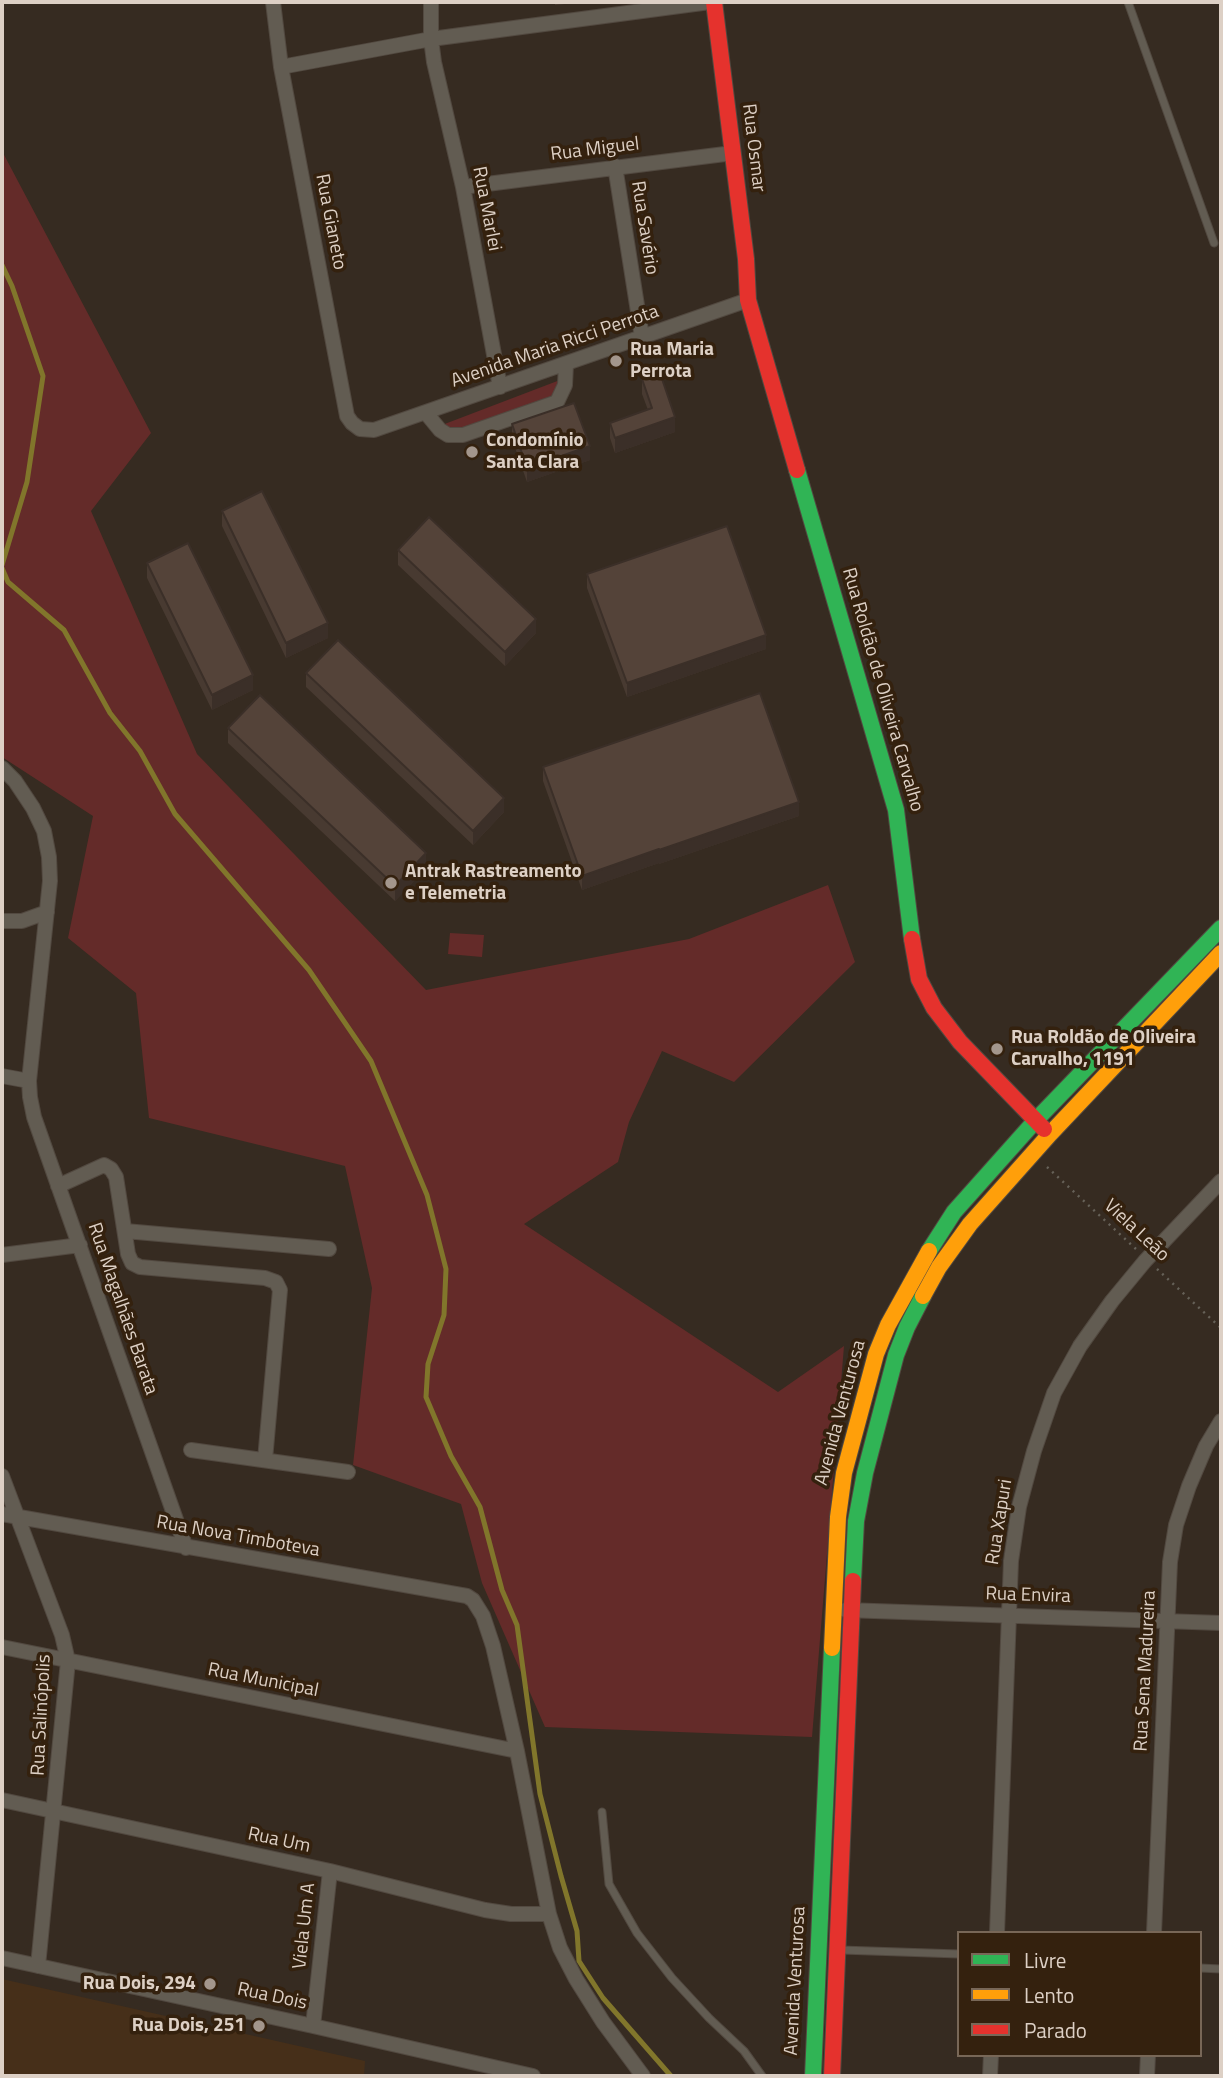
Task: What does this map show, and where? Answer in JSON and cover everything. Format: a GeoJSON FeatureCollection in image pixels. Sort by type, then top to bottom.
{"type":"FeatureCollection","features":[{"type":"Feature","properties":{"kind":"street","name":"Rua Gianeto"},"geometry":{"type":"LineString","coordinates":[[273,2],[281,67],[347,416],[352,424],[360,429],[374,430]]}},
{"type":"Feature","properties":{"kind":"street","name":"Rua Marlei"},"geometry":{"type":"LineString","coordinates":[[432,2],[432,39],[440,89],[463,187],[500,387]]}},
{"type":"Feature","properties":{"kind":"street"},"geometry":{"type":"LineString","coordinates":[[281,67],[432,39],[712,2]]}},
{"type":"Feature","properties":{"kind":"street","name":"Rua Osmar"},"geometry":{"type":"LineString","coordinates":[[712,2],[746,259],[748,300]]}},
{"type":"Feature","properties":{"kind":"street","name":"Rua Miguel"},"geometry":{"type":"LineString","coordinates":[[463,187],[733,153]]}},
{"type":"Feature","properties":{"kind":"street","name":"Rua Savério"},"geometry":{"type":"LineString","coordinates":[[615,166],[642,337]]}},
{"type":"Feature","properties":{"kind":"street","name":"Avenida Maria Ricci Perrota"},"geometry":{"type":"LineString","coordinates":[[374,430],[748,300]]}},
{"type":"Feature","properties":{"kind":"street","name":"Rua Roldão de Oliveira Carvalho"},"geometry":{"type":"LineString","coordinates":[[748,300],[896,810],[919,979],[933,1008],[960,1042],[1050,1134]]}},
{"type":"Feature","properties":{"kind":"street"},"geometry":{"type":"LineString","coordinates":[[426,413],[440,430],[448,435],[463,435],[557,402],[565,385],[566,364]]}},
{"type":"Feature","properties":{"kind":"street","name":"Rua Magalhães Barata"},"geometry":{"type":"LineString","coordinates":[[2,768],[15,781],[33,808],[44,831],[49,857],[50,881],[29,1081],[34,1117],[186,1548]]}},
{"type":"Feature","properties":{"kind":"street"},"geometry":{"type":"LineString","coordinates":[[2,921],[22,921],[47,912]]}},
{"type":"Feature","properties":{"kind":"street","name":"Avenida Venturosa"},"geometry":{"type":"LineString","coordinates":[[813,2076],[840,1492],[876,1354],[921,1262],[954,1212],[1036,1120],[1221,928]]}},
{"type":"Feature","properties":{"kind":"street","name":"Avenida Venturosa"},"geometry":{"type":"LineString","coordinates":[[832,2076],[855,1548],[860,1498],[888,1381],[903,1336],[928,1287],[954,1245],[1050,1134],[1221,953]]}},
{"type":"Feature","properties":{"kind":"street"},"geometry":{"type":"LineString","coordinates":[[2,1076],[29,1081]]}},
{"type":"Feature","properties":{"kind":"street"},"geometry":{"type":"LineString","coordinates":[[58,1186],[104,1165],[111,1169],[116,1177],[128,1254],[132,1263],[140,1267],[276,1282],[280,1290],[265,1460]]}},
{"type":"Feature","properties":{"kind":"street","name":"Rua Xapuri"},"geometry":{"type":"LineString","coordinates":[[997,1931],[1011,1560],[1019,1507],[1034,1451],[1055,1393],[1080,1346],[1112,1301],[1147,1259],[1221,1181]]}},
{"type":"Feature","properties":{"kind":"street"},"geometry":{"type":"LineString","coordinates":[[125,1231],[329,1248]]}},
{"type":"Feature","properties":{"kind":"street"},"geometry":{"type":"LineString","coordinates":[[2,1255],[80,1245]]}},
{"type":"Feature","properties":{"kind":"street","name":"Rua Sena Madureira"},"geometry":{"type":"LineString","coordinates":[[1154,1931],[1170,1562],[1176,1525],[1189,1486],[1206,1446],[1221,1421]]}},
{"type":"Feature","properties":{"kind":"street"},"geometry":{"type":"LineString","coordinates":[[191,1450],[348,1472]]}},
{"type":"Feature","properties":{"kind":"street","name":"Rua Salinópolis"},"geometry":{"type":"LineString","coordinates":[[2,1476],[62,1635],[68,1661],[38,1966]]}},
{"type":"Feature","properties":{"kind":"street","name":"Rua Nova Timboteva"},"geometry":{"type":"LineString","coordinates":[[2,1514],[467,1596],[479,1607],[493,1646],[517,1751]]}},
{"type":"Feature","properties":{"kind":"street","name":"Rua Envira"},"geometry":{"type":"LineString","coordinates":[[834,1610],[1221,1623]]}},
{"type":"Feature","properties":{"kind":"street","name":"Rua Municipal"},"geometry":{"type":"LineString","coordinates":[[2,1647],[517,1751]]}},
{"type":"Feature","properties":{"kind":"street"},"geometry":{"type":"LineString","coordinates":[[517,1751],[549,1914],[560,1948],[603,2022],[643,2076]]}},
{"type":"Feature","properties":{"kind":"street","name":"Rua Um"},"geometry":{"type":"LineString","coordinates":[[2,1800],[330,1871],[485,1910],[511,1914],[549,1914]]}},
{"type":"Feature","properties":{"kind":"street","name":"Viela Um A"},"geometry":{"type":"LineString","coordinates":[[313,2026],[330,1871]]}},
{"type":"Feature","properties":{"kind":"street","name":"Rua Dois"},"geometry":{"type":"LineString","coordinates":[[2,1958],[533,2076]]}},
{"type":"Feature","properties":{"kind":"street"},"geometry":{"type":"LineString","coordinates":[[990,2076],[991,2057]]}},
{"type":"Feature","properties":{"kind":"street"},"geometry":{"type":"LineString","coordinates":[[1147,2076],[1148,2057]]}},
{"type":"Feature","properties":{"kind":"lane"},"geometry":{"type":"LineString","coordinates":[[1128,2],[1214,243]]}},
{"type":"Feature","properties":{"kind":"lane"},"geometry":{"type":"LineString","coordinates":[[602,1812],[609,1884],[637,1933],[672,1979],[744,2051],[762,2076]]}},
{"type":"Feature","properties":{"kind":"lane"},"geometry":{"type":"LineString","coordinates":[[838,1950],[957,1954]]}},
{"type":"Feature","properties":{"kind":"lane"},"geometry":{"type":"LineString","coordinates":[[1202,1968],[1221,1969]]}},
{"type":"Feature","properties":{"kind":"path","name":"Viela Leão"},"geometry":{"type":"LineString","coordinates":[[1033,1154],[1221,1328]]}},
{"type":"Feature","properties":{"kind":"shaded area"},"geometry":{"type":"Polygon","coordinates":[[[2,151],[151,433],[91,511],[197,754],[426,990],[689,939],[828,885],[855,962],[734,1082],[662,1051],[629,1122],[618,1162],[524,1224],[778,1392],[844,1346],[812,1737],[545,1727],[482,1583],[461,1504],[353,1465],[372,1288],[345,1166],[149,1118],[136,993],[68,938],[93,816],[2,757],[2,151]]]}},
{"type":"Feature","properties":{"kind":"shaded area"},"geometry":{"type":"Polygon","coordinates":[[[560,380],[551,397],[459,431],[442,425],[560,380]]]}},
{"type":"Feature","properties":{"kind":"shaded area"},"geometry":{"type":"Polygon","coordinates":[[[450,933],[484,935],[482,957],[448,954],[450,933]]]}},
{"type":"Feature","properties":{"kind":"shaded area"},"geometry":{"type":"Polygon","coordinates":[[[2,1979],[365,2061],[364,2076],[2,2076],[2,1979]]]}},
{"type":"Feature","properties":{"kind":"building"},"geometry":{"type":"Polygon","coordinates":[[[660,373],[675,417],[615,438],[610,423],[652,408],[642,379],[660,373]]]}},
{"type":"Feature","properties":{"kind":"building"},"geometry":{"type":"Polygon","coordinates":[[[574,403],[590,446],[527,468],[512,424],[574,403]]]}},
{"type":"Feature","properties":{"kind":"building"},"geometry":{"type":"Polygon","coordinates":[[[262,491],[328,623],[286,643],[222,511],[262,491]]]}},
{"type":"Feature","properties":{"kind":"building"},"geometry":{"type":"Polygon","coordinates":[[[429,517],[536,619],[505,652],[398,550],[429,517]]]}},
{"type":"Feature","properties":{"kind":"building"},"geometry":{"type":"Polygon","coordinates":[[[727,526],[766,635],[627,683],[587,574],[727,526]]]}},
{"type":"Feature","properties":{"kind":"building"},"geometry":{"type":"Polygon","coordinates":[[[188,543],[253,675],[212,695],[147,563],[188,543]]]}},
{"type":"Feature","properties":{"kind":"building"},"geometry":{"type":"Polygon","coordinates":[[[338,640],[504,798],[473,831],[306,673],[338,640]]]}},
{"type":"Feature","properties":{"kind":"building"},"geometry":{"type":"Polygon","coordinates":[[[760,693],[799,802],[582,876],[543,767],[760,693]]]}},
{"type":"Feature","properties":{"kind":"building"},"geometry":{"type":"Polygon","coordinates":[[[260,695],[426,853],[395,886],[228,728],[260,695]]]}},
{"type":"Feature","properties":{"kind":"waterway"},"geometry":{"type":"LineString","coordinates":[[2,265],[12,286],[43,376],[27,482],[2,565]]}},
{"type":"Feature","properties":{"kind":"waterway"},"geometry":{"type":"LineString","coordinates":[[2,568],[8,582],[64,630],[110,713],[140,751],[175,814],[309,970],[371,1061],[427,1195],[446,1269],[444,1315],[428,1364],[426,1397],[451,1456],[480,1507],[502,1590],[517,1625],[540,1794],[577,1931],[579,1961],[603,1998],[671,2076]]}},
{"type":"Feature","properties":{"kind":"traffic: fast"},"geometry":{"type":"LineString","coordinates":[[797,470],[896,810],[912,939]]}},
{"type":"Feature","properties":{"kind":"traffic: fast"},"geometry":{"type":"LineString","coordinates":[[929,1251],[954,1212],[1036,1120],[1221,928]]}},
{"type":"Feature","properties":{"kind":"traffic: fast"},"geometry":{"type":"LineString","coordinates":[[853,1581],[856,1521],[865,1473],[896,1355],[923,1296]]}},
{"type":"Feature","properties":{"kind":"traffic: fast"},"geometry":{"type":"LineString","coordinates":[[813,2076],[832,1648]]}},
{"type":"Feature","properties":{"kind":"traffic: slow"},"geometry":{"type":"LineString","coordinates":[[923,1296],[939,1267],[970,1224],[1050,1134],[1221,953]]}},
{"type":"Feature","properties":{"kind":"traffic: slow"},"geometry":{"type":"LineString","coordinates":[[832,1648],[838,1517],[844,1473],[876,1354],[888,1325],[929,1251]]}},
{"type":"Feature","properties":{"kind":"traffic: jam"},"geometry":{"type":"LineString","coordinates":[[714,2],[746,259],[748,300],[797,470]]}},
{"type":"Feature","properties":{"kind":"traffic: jam"},"geometry":{"type":"LineString","coordinates":[[912,939],[919,979],[934,1008],[960,1042],[1044,1129]]}},
{"type":"Feature","properties":{"kind":"traffic: jam"},"geometry":{"type":"LineString","coordinates":[[832,2076],[853,1581]]}},
{"type":"Feature","properties":{"kind":"place","name":"Rua Maria Perrota"},"geometry":{"type":"Point","coordinates":[616,361]}},
{"type":"Feature","properties":{"kind":"place","name":"Condomínio Santa Clara"},"geometry":{"type":"Point","coordinates":[472,452]}},
{"type":"Feature","properties":{"kind":"place","name":"Antrak Rastreamento e Telemetria"},"geometry":{"type":"Point","coordinates":[391,883]}},
{"type":"Feature","properties":{"kind":"place","name":"Rua Roldão de Oliveira Carvalho, 1191"},"geometry":{"type":"Point","coordinates":[997,1049]}},
{"type":"Feature","properties":{"kind":"place","name":"Rua Dois, 294"},"geometry":{"type":"Point","coordinates":[210,1984]}},
{"type":"Feature","properties":{"kind":"place","name":"Rua Dois, 251"},"geometry":{"type":"Point","coordinates":[259,2026]}}]}
